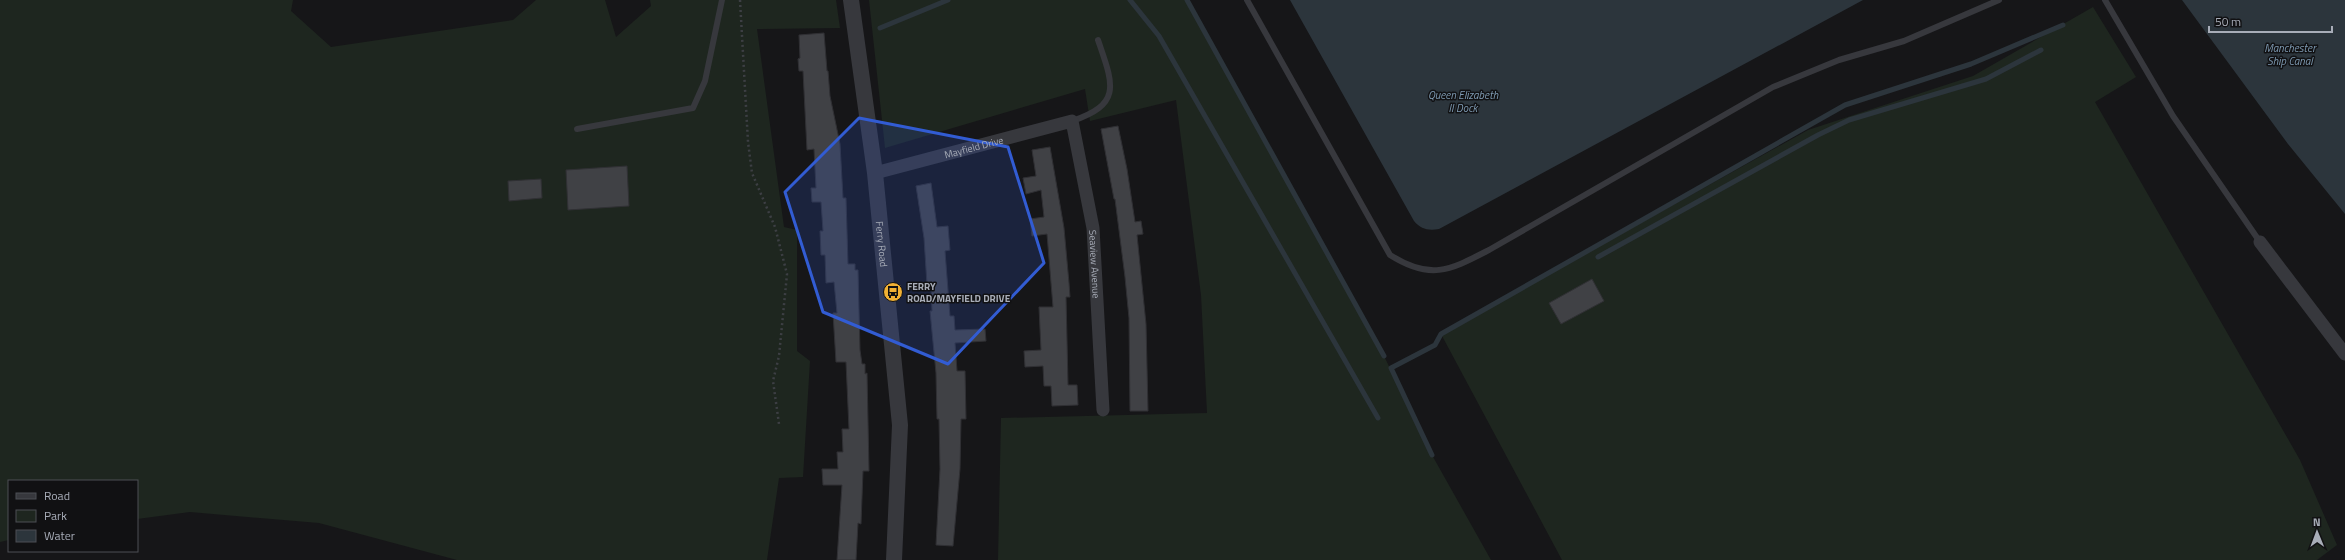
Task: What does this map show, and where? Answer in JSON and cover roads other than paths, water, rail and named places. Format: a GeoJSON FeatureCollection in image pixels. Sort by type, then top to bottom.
{"type":"FeatureCollection","features":[{"type":"Feature","properties":{"kind":"street","name":"Ferry Road"},"geometry":{"type":"LineString","coordinates":[[852,0],[875,173],[900,425],[894,560]]}},
{"type":"Feature","properties":{"kind":"street","name":"Mayfield Drive"},"geometry":{"type":"LineString","coordinates":[[875,173],[1072,121]]}},
{"type":"Feature","properties":{"kind":"street","name":"Seaview Avenue"},"geometry":{"type":"LineString","coordinates":[[1072,121],[1093,228],[1103,410]]}},
{"type":"Feature","properties":{"kind":"street"},"geometry":{"type":"LineString","coordinates":[[2260,242],[2345,354]]}},
{"type":"Feature","properties":{"kind":"lane"},"geometry":{"type":"LineString","coordinates":[[577,129],[693,108],[705,80],[722,0]]}},
{"type":"Feature","properties":{"kind":"lane"},"geometry":{"type":"LineString","coordinates":[[1247,0],[1390,255],[1402,262],[1429,270],[1453,268],[1489,250],[1772,87],[1839,60],[1904,41],[1999,0]]}},
{"type":"Feature","properties":{"kind":"lane"},"geometry":{"type":"LineString","coordinates":[[2105,0],[2173,116],[2260,242]]}},
{"type":"Feature","properties":{"kind":"lane"},"geometry":{"type":"LineString","coordinates":[[1072,121],[1100,109],[1109,97],[1110,90],[1108,72],[1098,40]]}},
{"type":"Feature","properties":{"kind":"water","name":"Queen Elizabeth II Dock"},"geometry":{"type":"Polygon","coordinates":[[[1290,0],[1863,0],[1439,229],[1431,230],[1422,228],[1414,221],[1290,0]]]}},
{"type":"Feature","properties":{"kind":"water","name":"Manchester Ship Canal"},"geometry":{"type":"Polygon","coordinates":[[[2182,0],[2345,0],[2345,214],[2288,144],[2182,0]]]}},
{"type":"Feature","properties":{"kind":"waterway"},"geometry":{"type":"LineString","coordinates":[[880,28],[948,0]]}},
{"type":"Feature","properties":{"kind":"waterway"},"geometry":{"type":"LineString","coordinates":[[1130,0],[1159,36],[1378,418]]}},
{"type":"Feature","properties":{"kind":"waterway"},"geometry":{"type":"LineString","coordinates":[[1187,0],[1384,356]]}},
{"type":"Feature","properties":{"kind":"waterway"},"geometry":{"type":"LineString","coordinates":[[1432,455],[1391,368],[1435,345],[1441,334],[1845,105],[1971,64],[2063,25]]}},
{"type":"Feature","properties":{"kind":"waterway"},"geometry":{"type":"LineString","coordinates":[[1598,257],[1818,135],[1849,120],[1986,79],[2041,50]]}},
{"type":"Feature","properties":{"kind":"place","name":"FERRY ROAD/MAYFIELD DRIVE"},"geometry":{"type":"Point","coordinates":[893,292]}}]}
